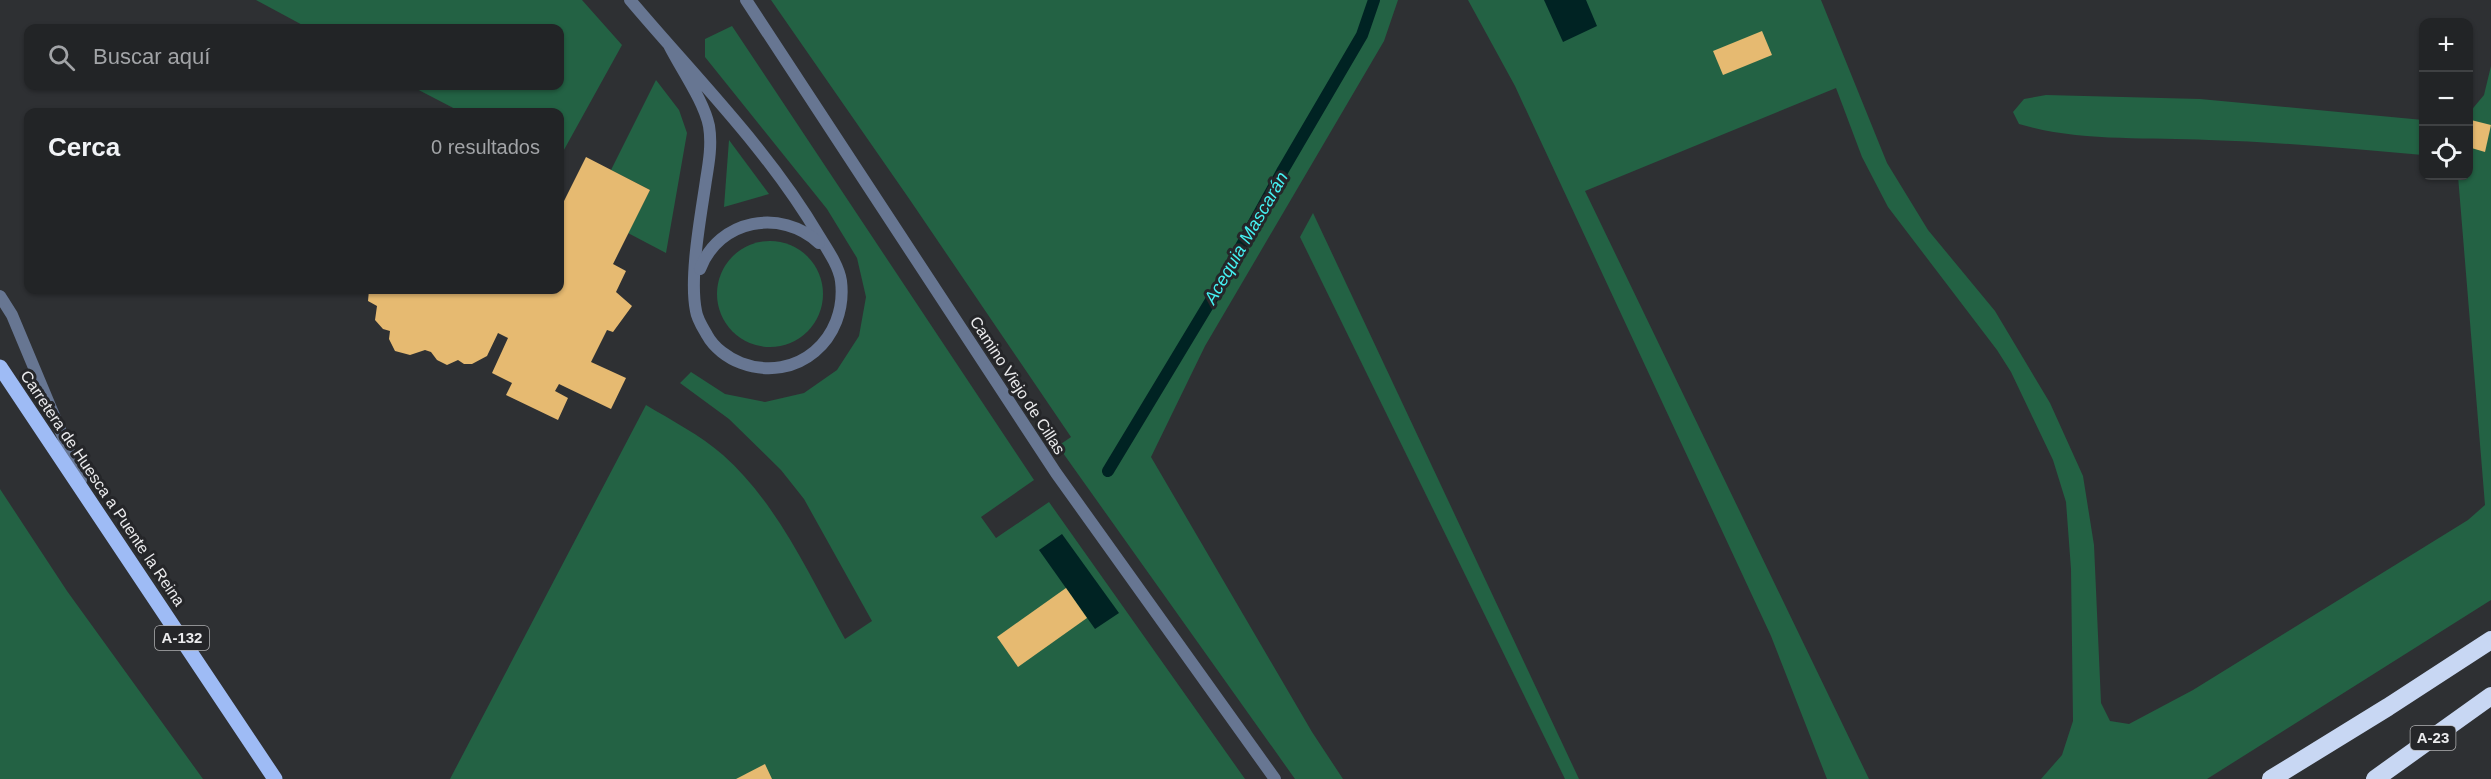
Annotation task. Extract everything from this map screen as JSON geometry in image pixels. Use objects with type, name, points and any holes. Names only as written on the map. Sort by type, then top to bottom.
[{"type":"highway","points":[[2271,779],[2491,640]]},
{"type":"highway","name":"A-23","points":[[2375,779],[2491,696]]},
{"type":"main road","name":"Carretera de Huesca a Puente la Reina","points":[[0,367],[275,779]]},
{"type":"street","points":[[630,0],[767,158],[796,197],[841,279],[841,308],[831,335],[811,356],[785,368],[756,369],[729,358],[708,338],[696,312],[695,283],[700,223],[711,148],[709,125],[701,104],[669,45]]},
{"type":"street","name":"Camino Viejo de Cillas","points":[[746,0],[1056,473],[1275,779]]},
{"type":"street","points":[[695,283],[705,256],[725,236],[751,224],[780,222],[807,233],[828,252]]},
{"type":"street","points":[[0,296],[12,315],[88,498]]},
{"type":"green space","points":[[256,0],[582,0],[622,45],[564,150],[564,108],[453,108],[419,90],[564,90],[564,24],[301,24]]},
{"type":"green space","points":[[771,0],[1398,0],[1384,41],[1205,346],[1151,457],[1312,732],[1343,779],[1295,779],[1058,446],[1071,437]]},
{"type":"green space","points":[[1468,0],[1821,0],[1887,163],[1928,230],[1995,311],[2050,403],[2083,476],[2094,545],[2101,703],[2110,721],[2129,724],[2193,690],[2468,520],[2485,505],[2458,180],[2473,180],[2473,108],[2484,95],[2491,66],[2491,600],[2207,779],[2041,779],[2062,755],[2073,721],[2071,569],[2066,502],[2053,460],[2011,372],[1997,350],[1888,207],[1862,157],[1836,88],[1585,191],[1869,779],[1827,779],[1771,636],[1515,86]]},
{"type":"green space","points":[[732,26],[1034,480],[981,517],[996,538],[1049,502],[1245,779],[450,779],[646,405],[705,441],[743,474],[791,541],[845,639],[872,621],[804,499],[781,470],[729,419],[680,383],[691,372],[725,394],[765,402],[804,393],[837,370],[859,336],[866,297],[857,258],[827,209],[705,57],[705,39]]},
{"type":"green space","points":[[656,80],[679,110],[687,133],[666,253],[628,233],[650,190],[611,170]]},
{"type":"green space","points":[[2046,95],[2200,99],[2419,120],[2419,155],[2263,142],[2113,138],[2065,134],[2019,124],[2013,112],[2024,99]]},
{"type":"green space","points":[[729,140],[769,194],[724,207]]},
{"type":"green space","points":[[1313,213],[1579,779],[1565,779],[1300,237]]},
{"type":"green space","points":[[770,241],[790,245],[808,256],[819,274],[823,294],[819,314],[808,332],[790,343],[770,347],[750,343],[732,332],[721,314],[717,294],[721,274],[732,256],[750,245]]},
{"type":"green space","points":[[0,489],[67,591],[203,779],[0,779]]},
{"type":"water","points":[[1544,0],[1586,0],[1597,26],[1563,42]]},
{"type":"water","points":[[1062,534],[1119,613],[1095,629],[1039,550]]},
{"type":"building","points":[[1762,31],[1772,55],[1723,75],[1713,51]]},
{"type":"building","points":[[2473,120],[2491,125],[2485,152],[2473,148]]},
{"type":"building","points":[[586,157],[650,190],[613,264],[626,271],[616,292],[632,306],[613,332],[607,330],[591,362],[626,378],[611,409],[559,384],[555,391],[568,398],[558,420],[506,395],[512,383],[492,373],[508,338],[498,333],[487,356],[472,364],[464,364],[458,360],[447,365],[425,350],[410,355],[395,351],[389,339],[390,331],[383,329],[375,320],[377,306],[368,301],[369,294],[564,294],[564,201]]},
{"type":"building","points":[[1066,588],[1087,618],[1018,667],[997,637]]},
{"type":"building","points":[[765,764],[772,779],[736,779]]},
{"type":"waterway","name":"Acequia Mascarán","points":[[1108,471],[1216,292],[1283,170],[1362,35],[1374,0]]}]
